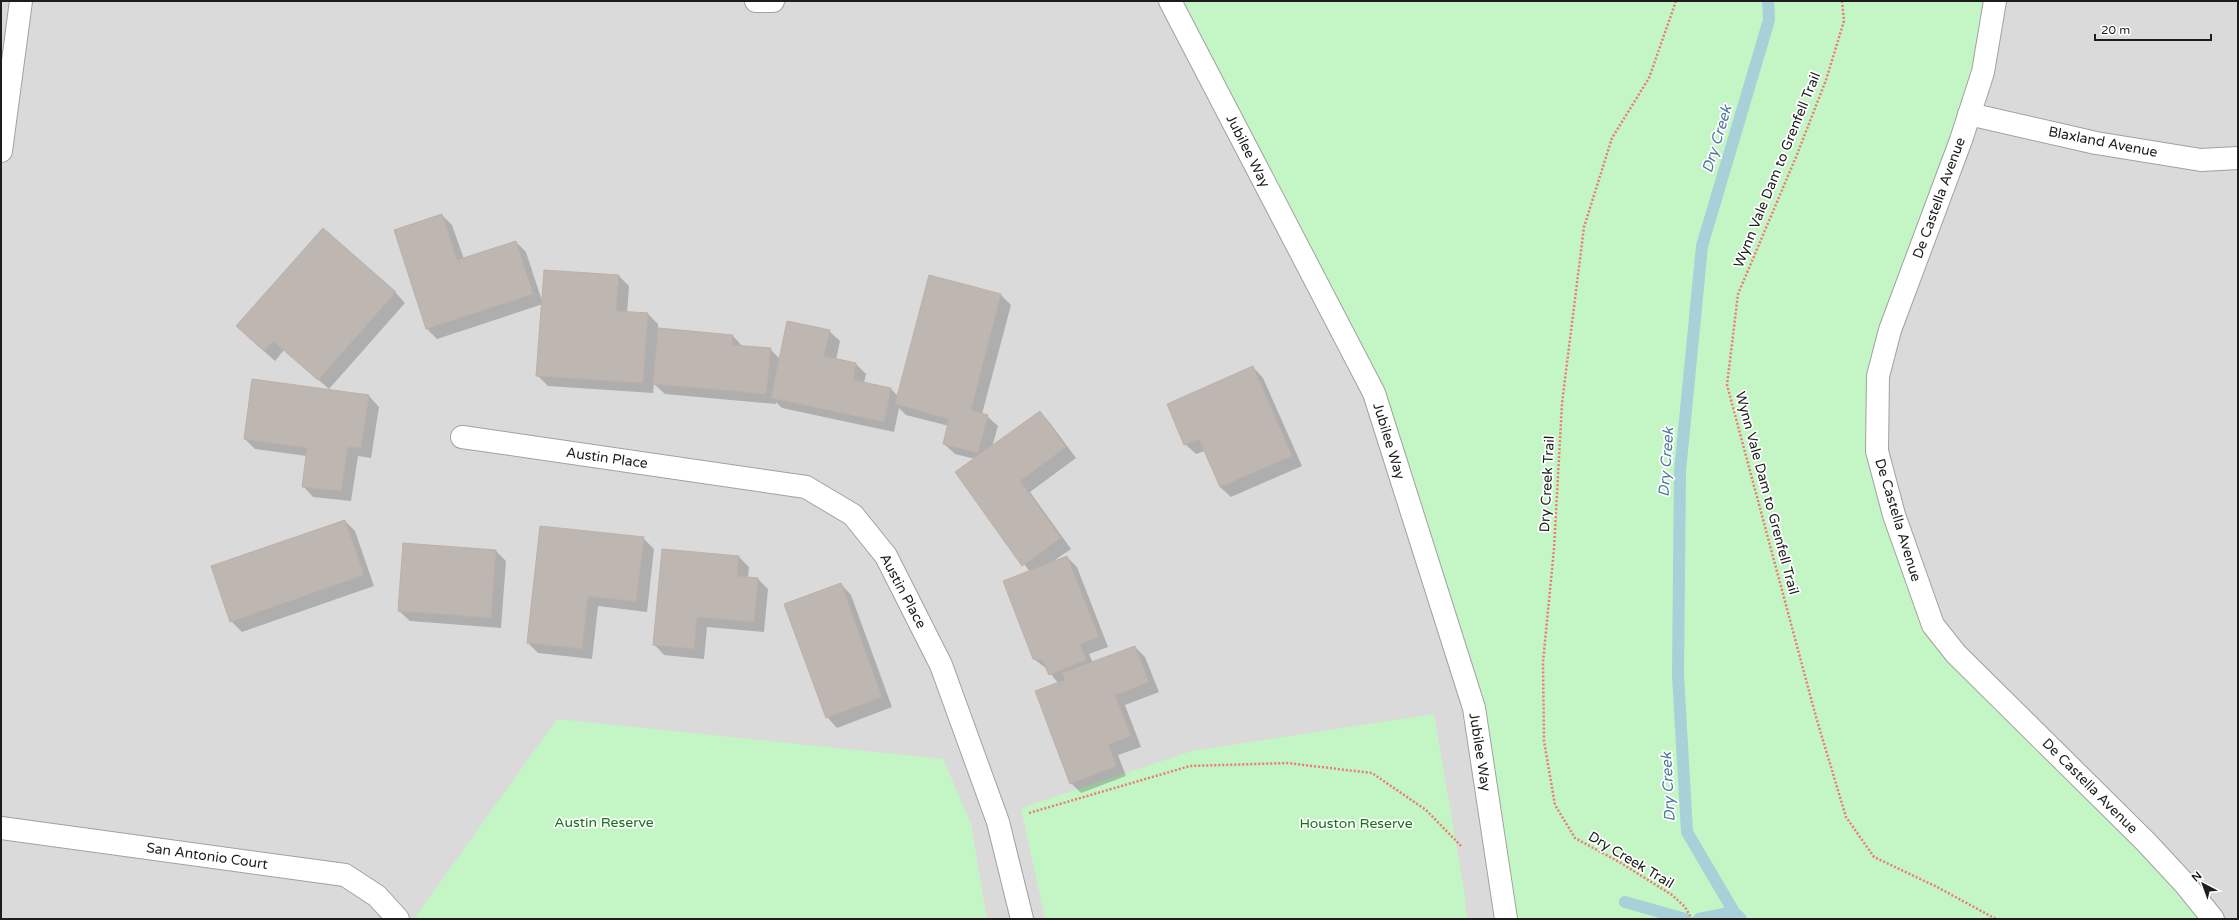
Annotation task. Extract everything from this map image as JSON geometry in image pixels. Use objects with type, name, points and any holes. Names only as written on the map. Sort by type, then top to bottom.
[{"type":"street","points":[[1,151],[21,1]]},
{"type":"street","points":[[756,1],[773,1]]},
{"type":"street","name":"Jubilee Way","points":[[1170,1],[1374,393],[1474,708],[1503,890],[1506,919]]},
{"type":"street","name":"De Castella Avenue","points":[[1995,1],[1983,72],[1890,330],[1878,376],[1877,451],[1894,515],[1933,625],[1956,654],[2146,842],[2185,884],[2213,919]]},
{"type":"street","name":"Blaxland Avenue","points":[[1969,114],[2096,143],[2201,160],[2238,158]]},
{"type":"street","name":"Austin Place","points":[[462,438],[806,487],[853,515],[886,556],[941,665],[998,822],[1022,919]]},
{"type":"street","name":"San Antonio Court","points":[[1,828],[345,875],[377,896],[398,919]]},
{"type":"path","name":"Dry Creek Trail","points":[[1676,1],[1649,78],[1612,138],[1584,227],[1562,403],[1554,548],[1543,678],[1544,741],[1555,805],[1575,838],[1627,867],[1672,895],[1685,907],[1692,919]]},
{"type":"path","name":"Wynn Vale Dam to Grenfell Trail","points":[[1842,1],[1844,21],[1826,80],[1796,158],[1738,294],[1727,385],[1816,718],[1846,817],[1874,857],[1937,887],[1996,919]]},
{"type":"path","points":[[998,822],[1190,766],[1287,763],[1372,773],[1426,810],[1465,850]]},
{"type":"shaded area","points":[[1,1],[2238,1],[2238,919],[1,919]]},
{"type":"green space","points":[[1169,1],[1986,1],[1983,72],[1878,376],[1894,515],[1933,625],[2204,919],[1503,919],[1474,708],[1374,393]]},
{"type":"green space","name":"Houston Reserve","points":[[1434,714],[1464,890],[1467,919],[1045,919],[1021,808],[1192,751]]},
{"type":"green space","name":"Austin Reserve","points":[[557,719],[943,759],[971,824],[987,919],[418,919],[416,916]]},
{"type":"building","points":[[442,214],[457,260],[516,241],[533,294],[426,329],[394,230]]},
{"type":"building","points":[[323,228],[396,292],[318,380],[273,341],[264,351],[236,326]]},
{"type":"building","points":[[544,270],[619,275],[616,311],[648,313],[643,383],[536,376]]},
{"type":"building","points":[[929,275],[1001,294],[971,410],[988,415],[978,453],[943,444],[949,419],[895,404]]},
{"type":"building","points":[[787,321],[830,330],[824,356],[856,363],[853,380],[891,388],[884,422],[771,398]]},
{"type":"building","points":[[658,328],[733,335],[732,345],[771,348],[766,394],[653,384]]},
{"type":"building","points":[[1253,366],[1292,456],[1220,487],[1199,439],[1184,445],[1167,404]]},
{"type":"building","points":[[252,379],[369,395],[361,448],[348,447],[341,491],[302,487],[307,448],[244,439]]},
{"type":"building","points":[[1040,411],[1066,447],[1020,481],[1061,538],[1022,566],[955,472]]},
{"type":"building","points":[[345,520],[364,575],[230,622],[211,566]]},
{"type":"building","points":[[540,526],[644,537],[636,602],[588,596],[582,649],[527,643]]},
{"type":"building","points":[[403,543],[496,550],[491,618],[398,611]]},
{"type":"building","points":[[662,549],[739,556],[737,576],[758,578],[754,622],[697,617],[694,649],[653,645]]},
{"type":"building","points":[[1067,556],[1099,637],[1080,644],[1086,660],[1049,675],[1042,660],[1033,659],[1003,581]]},
{"type":"building","points":[[841,583],[882,697],[826,718],[784,604]]},
{"type":"building","points":[[1135,646],[1149,682],[1115,695],[1131,736],[1108,745],[1117,766],[1070,784],[1035,691],[1065,680],[1062,673]]},
{"type":"waterway","name":"Dry Creek","points":[[1741,919],[1734,912],[1687,832],[1678,675],[1680,471],[1702,246],[1769,20],[1768,1]]},
{"type":"waterway","points":[[1625,902],[1685,919]]},
{"type":"waterway","points":[[1699,919],[1734,912]]}]
